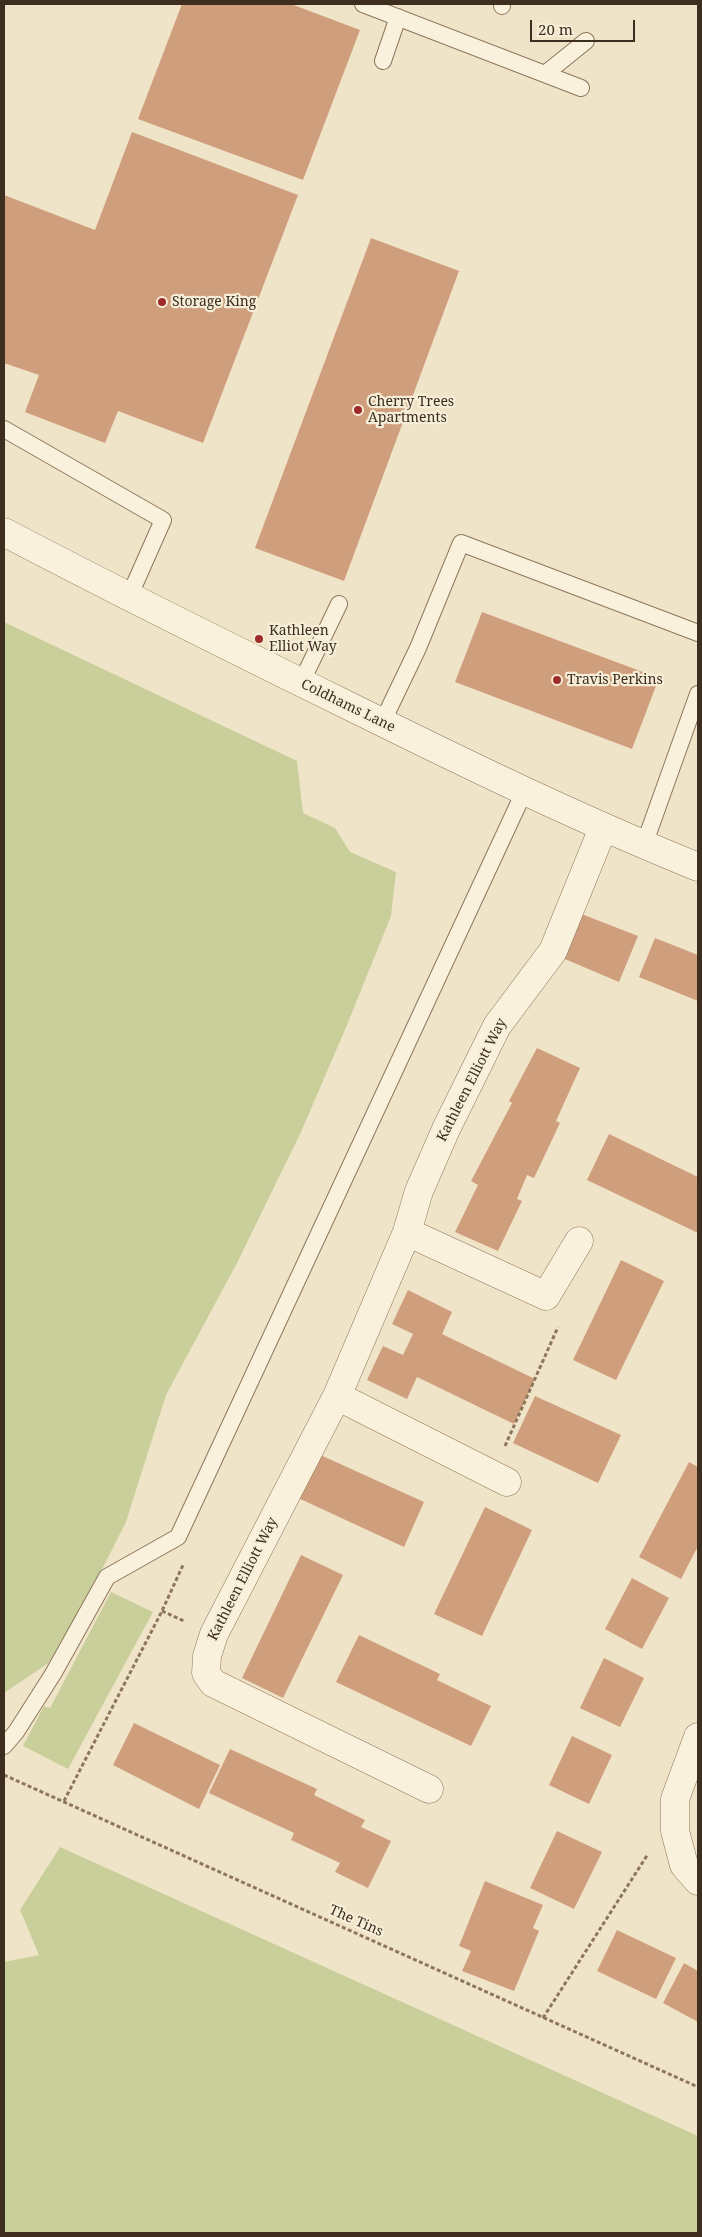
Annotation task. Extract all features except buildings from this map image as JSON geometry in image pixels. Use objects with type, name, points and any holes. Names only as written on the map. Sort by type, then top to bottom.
[{"type":"street","name":"Coldhams Lane","points":[[4,532],[129,597],[524,792],[603,828],[698,867]]},
{"type":"street","name":"Kathleen Elliott Way","points":[[429,1789],[213,1683],[206,1674],[207,1656],[214,1634],[337,1396],[407,1232],[419,1191],[447,1127],[497,1026],[553,951],[603,828]]},
{"type":"street","points":[[407,1232],[546,1296],[579,1241]]},
{"type":"street","points":[[337,1396],[500,1478]]},
{"type":"street","points":[[698,1737],[674,1800],[675,1831],[684,1865],[698,1881]]},
{"type":"lane","points":[[364,4],[581,88]]},
{"type":"lane","points":[[383,61],[398,17]]},
{"type":"lane","points":[[546,74],[586,40]]},
{"type":"lane","points":[[4,429],[163,520],[129,597]]},
{"type":"lane","points":[[382,723],[418,648],[460,543],[698,633]]},
{"type":"lane","points":[[301,683],[339,604]]},
{"type":"lane","points":[[644,845],[698,694]]},
{"type":"lane","points":[[4,1746],[16,1732],[53,1674],[107,1577],[178,1537],[524,792]]},
{"type":"path","points":[[500,1478],[558,1327],[546,1296]]},
{"type":"path","name":"The Tins","points":[[4,1775],[698,2087]]},
{"type":"path","points":[[543,2018],[653,1847]]},
{"type":"green space","points":[[4,622],[297,761],[303,813],[335,828],[350,852],[396,872],[391,916],[347,1025],[301,1132],[237,1263],[166,1395],[126,1522],[62,1648],[47,1664],[4,1693]]},
{"type":"green space","points":[[111,1592],[153,1612],[68,1769],[23,1746],[44,1706],[50,1708]]},
{"type":"green space","points":[[60,1847],[698,2136],[698,2233],[4,2233],[4,1962],[39,1955],[20,1910]]},
{"type":"place","name":"Storage King","points":[[162,302]]},
{"type":"place","name":"Cherry Trees Apartments","points":[[358,410]]},
{"type":"place","name":"Kathleen Elliot Way","points":[[259,639]]},
{"type":"place","name":"Travis Perkins","points":[[557,680]]}]
